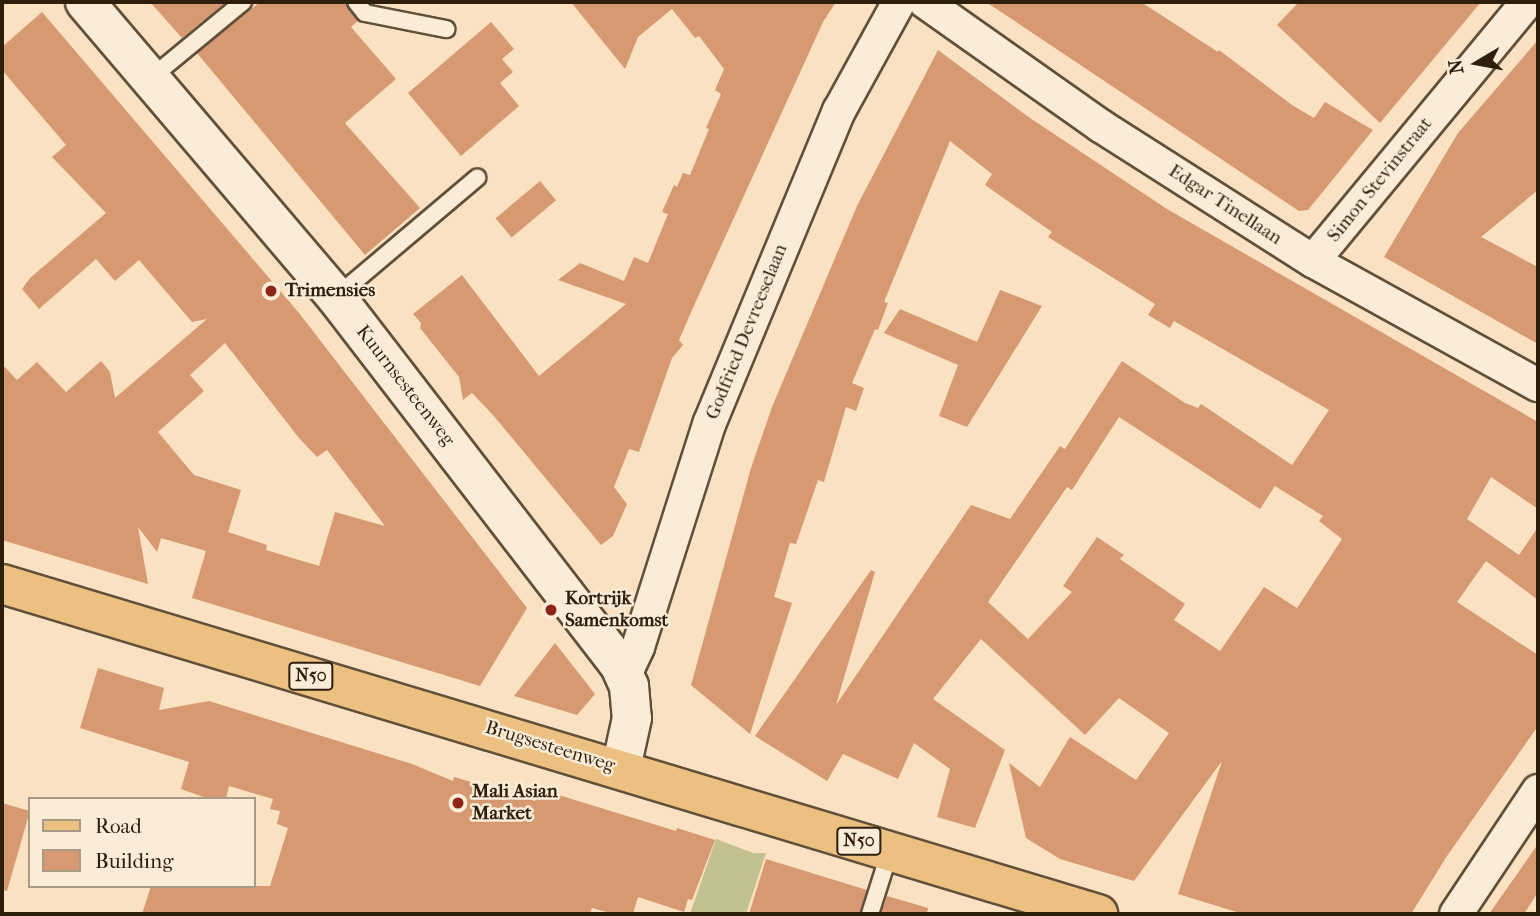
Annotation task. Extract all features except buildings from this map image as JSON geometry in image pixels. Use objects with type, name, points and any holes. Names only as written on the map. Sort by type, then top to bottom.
[{"type":"main road","name":"Brugsesteenweg","points":[[2,584],[621,768],[1098,914]]},
{"type":"street","name":"Kuurnsesteenweg","points":[[85,2],[152,77],[336,297],[625,675],[632,718],[621,768]]},
{"type":"street","name":"Godfried Devreeselaan","points":[[625,675],[638,647],[710,422],[839,111],[899,2]]},
{"type":"street","name":"Edgar Tinellaan","points":[[925,2],[1101,126],[1313,261],[1538,385]]},
{"type":"street","name":"Simon Stevinstraat","points":[[1313,261],[1527,2]]},
{"type":"street","points":[[1456,914],[1538,791]]},
{"type":"lane","points":[[152,77],[243,2]]},
{"type":"lane","points":[[356,2],[365,13],[446,29]]},
{"type":"lane","points":[[336,297],[477,178]]},
{"type":"lane","points":[[870,914],[890,851]]},
{"type":"shaded area","points":[[716,839],[753,853],[766,853],[746,914],[690,914]]},
{"type":"place","name":"Trimensies","points":[[271,291]]},
{"type":"place","name":"Kortrijk Samenkomst","points":[[551,610]]},
{"type":"place","name":"Mali Asian Market","points":[[458,803]]}]
